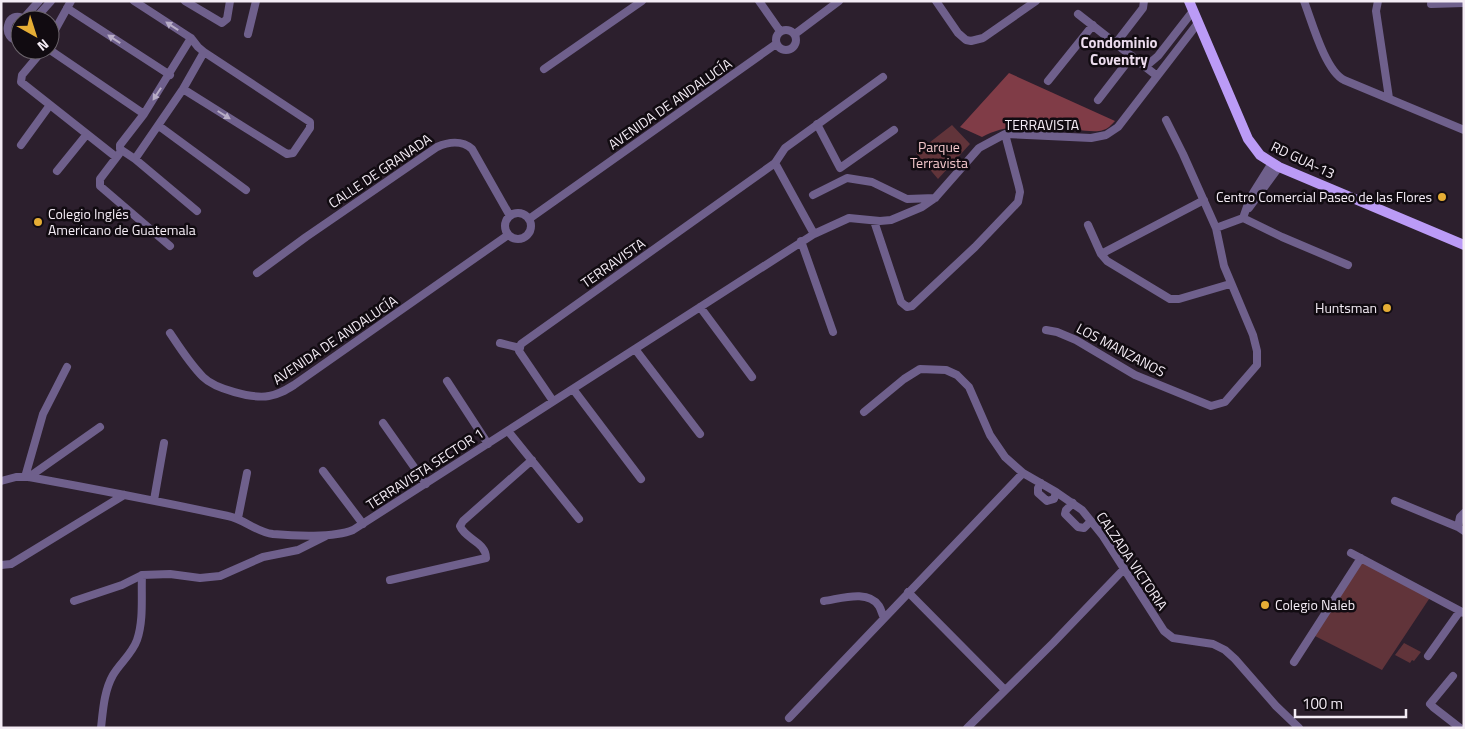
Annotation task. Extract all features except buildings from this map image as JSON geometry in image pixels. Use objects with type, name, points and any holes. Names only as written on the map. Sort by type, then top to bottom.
[{"type":"main road","name":"RD GUA-13","points":[[1189,1],[1248,139],[1260,155],[1275,165],[1464,245]]},
{"type":"street","points":[[134,1],[191,38],[204,52],[310,122],[310,128],[293,153],[287,154],[183,89]]},
{"type":"street","points":[[186,1],[222,23],[227,19],[230,1]]},
{"type":"street","points":[[248,34],[256,1]]},
{"type":"street","points":[[544,69],[642,1]]},
{"type":"street","points":[[759,1],[780,31]]},
{"type":"street","points":[[794,34],[839,1]]},
{"type":"street","points":[[936,1],[958,32],[966,40],[971,41],[983,38],[1036,1]]},
{"type":"street","points":[[1304,1],[1334,72],[1344,80],[1464,130]]},
{"type":"street","points":[[1378,1],[1376,11],[1389,98]]},
{"type":"street","points":[[1116,43],[1143,8],[1142,2]]},
{"type":"street","points":[[1430,4],[1464,3]]},
{"type":"street","points":[[60,21],[69,5],[170,74]]},
{"type":"street","points":[[1146,67],[1158,56],[1194,12]]},
{"type":"street","points":[[1078,14],[1157,76]]},
{"type":"street","points":[[10,21],[6,25],[10,37]]},
{"type":"street","name":"TERRAVISTA","points":[[814,234],[849,218],[874,221],[896,218],[922,207],[935,198],[979,148],[1005,134],[1091,138],[1106,135],[1118,127],[1198,23]]},
{"type":"street","points":[[1048,81],[1092,25]]},
{"type":"street","points":[[786,29],[794,34],[795,44],[790,49],[783,50],[776,44],[776,36],[780,31],[786,29]]},
{"type":"street","points":[[191,38],[144,114],[120,145],[120,149],[197,211]]},
{"type":"street","points":[[1170,42],[1178,48]]},
{"type":"street","name":"AVENIDA DE ANDALUCÍA","points":[[529,219],[776,44]]},
{"type":"street","points":[[135,160],[183,89],[204,52]]},
{"type":"street","points":[[1098,100],[1132,56]]},
{"type":"street","points":[[1157,76],[1158,56]]},
{"type":"street","points":[[60,57],[144,114]]},
{"type":"street","points":[[35,60],[22,75],[21,79],[24,85],[116,157]]},
{"type":"street","name":"TERRAVISTA","points":[[520,348],[521,344],[775,163],[785,148],[883,77]]},
{"type":"street","points":[[21,144],[50,105]]},
{"type":"street","name":"LOS MANZANOS","points":[[1046,330],[1076,340],[1136,375],[1211,406],[1226,402],[1257,365],[1257,352],[1253,336],[1230,284],[1216,228],[1184,154],[1166,120]]},
{"type":"street","points":[[817,124],[840,168],[894,130]]},
{"type":"street","points":[[159,126],[246,190]]},
{"type":"street","points":[[57,171],[86,134]]},
{"type":"street","points":[[874,221],[900,302],[907,306],[912,306],[975,247],[1018,202],[1019,187],[1005,134]]},
{"type":"street","name":"CALLE DE GRANADA","points":[[257,273],[306,237],[437,147],[446,143],[462,143],[472,149],[510,216]]},
{"type":"street","points":[[122,150],[100,179],[100,186],[170,246]]},
{"type":"street","points":[[775,163],[814,234]]},
{"type":"street","points":[[1216,228],[1244,215],[1250,198],[1275,165]]},
{"type":"street","points":[[813,195],[848,178],[872,182],[907,199],[935,198]]},
{"type":"street","points":[[1101,254],[1204,200]]},
{"type":"street","points":[[518,213],[529,219],[531,227],[524,238],[516,239],[508,234],[505,224],[510,216],[518,213]]},
{"type":"street","points":[[1244,215],[1282,237],[1348,265]]},
{"type":"street","points":[[1088,225],[1101,254],[1107,261],[1170,298],[1179,299],[1230,284]]},
{"type":"street","name":"AVENIDA DE ANDALUCÍA","points":[[170,333],[196,369],[208,381],[248,395],[266,397],[274,395],[302,380],[508,234]]},
{"type":"street","name":"TERRAVISTA SECTOR 1","points":[[1,481],[27,477],[154,500],[238,518],[272,534],[328,535],[347,533],[814,234]]},
{"type":"street","points":[[801,241],[833,332]]},
{"type":"street","points":[[700,307],[752,377]]},
{"type":"street","points":[[500,343],[520,348],[521,355],[553,402]]},
{"type":"street","points":[[635,349],[700,434]]},
{"type":"street","points":[[27,477],[43,414],[67,367]]},
{"type":"street","name":"CALZADA VICTORIA","points":[[864,412],[904,378],[920,370],[946,370],[957,375],[969,387],[990,435],[1005,457],[1023,473],[1082,510],[1103,536],[1164,631],[1173,638],[1213,644],[1224,650],[1235,659],[1276,706],[1299,728]]},
{"type":"street","points":[[447,381],[488,444]]},
{"type":"street","points":[[573,389],[641,479]]},
{"type":"street","points":[[383,423],[426,484]]},
{"type":"street","points":[[27,477],[100,427]]},
{"type":"street","points":[[508,431],[579,519]]},
{"type":"street","points":[[154,500],[164,443]]},
{"type":"street","points":[[390,580],[486,558],[483,548],[462,532],[460,526],[463,520],[532,460]]},
{"type":"street","points":[[323,471],[363,524]]},
{"type":"street","points":[[238,518],[247,473]]},
{"type":"street","points":[[789,718],[1023,473]]},
{"type":"street","points":[[1041,483],[1038,493],[1047,501],[1054,499],[1056,492]]},
{"type":"street","points":[[1,565],[10,564],[124,495]]},
{"type":"street","points":[[1395,501],[1461,529],[1460,517],[1464,513]]},
{"type":"street","points":[[1073,503],[1066,510],[1065,514],[1078,527],[1084,528],[1091,520]]},
{"type":"street","points":[[74,601],[122,584],[142,574],[170,574],[200,578],[220,576],[263,557],[298,550],[328,535]]},
{"type":"street","points":[[1351,553],[1462,612],[1428,656]]},
{"type":"street","points":[[1294,662],[1361,558]]},
{"type":"street","points":[[967,728],[1124,569]]},
{"type":"street","points":[[101,728],[107,688],[114,674],[133,650],[138,638],[142,574]]},
{"type":"street","points":[[908,592],[1004,689]]},
{"type":"street","points":[[824,601],[857,596],[869,598],[879,605],[884,618]]},
{"type":"street","points":[[1453,676],[1430,704],[1460,728]]},
{"type":"green space","name":"Parque Terravista","points":[[952,125],[970,144],[938,179],[916,153]]},
{"type":"green space","points":[[1361,558],[1431,596],[1382,670],[1313,635]]},
{"type":"green space","points":[[1404,643],[1421,652],[1410,663],[1395,655]]},
{"type":"shaded area","points":[[1009,73],[1115,121],[1106,129],[1100,131],[1028,126],[1005,129],[982,137],[960,127]]},
{"type":"place","name":"Centro Comercial Paseo de las Flores","points":[[1442,197]]},
{"type":"place","name":"Colegio Inglés Americano de Guatemala","points":[[38,222]]},
{"type":"place","name":"Huntsman","points":[[1387,308]]},
{"type":"place","name":"Colegio Naleb","points":[[1265,605]]},
{"type":"district","name":"Condominio Coventry","points":[[1119,52]]}]
